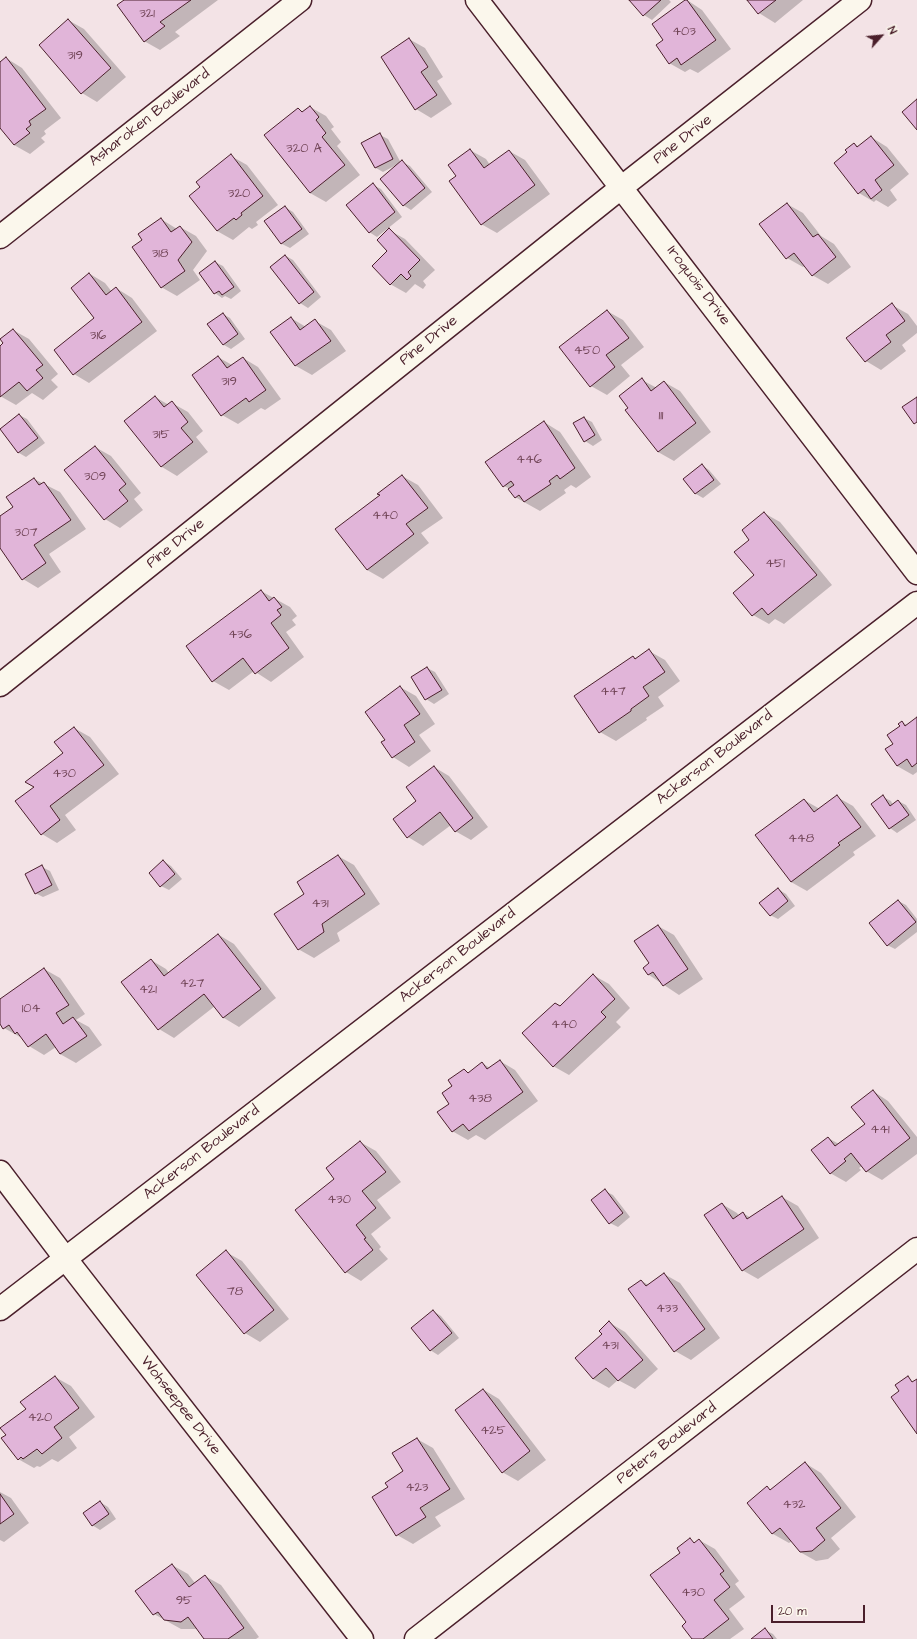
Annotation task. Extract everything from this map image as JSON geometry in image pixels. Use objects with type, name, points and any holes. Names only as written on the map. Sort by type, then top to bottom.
[{"type":"street","name":"Asharoken Boulevard","points":[[0,237],[300,0]]},
{"type":"street","name":"Iroquois Drive","points":[[477,0],[917,573]]},
{"type":"street","name":"Pine Drive","points":[[0,685],[622,187],[860,0]]},
{"type":"street","name":"Ackerson Boulevard","points":[[0,1309],[917,603]]},
{"type":"street","name":"Wohseepee Drive","points":[[0,1172],[65,1258],[362,1639]]},
{"type":"street","name":"Peters Boulevard","points":[[416,1639],[917,1249]]},
{"type":"building","points":[[124,0],[191,0],[160,22],[165,26],[144,42],[117,5]]},
{"type":"building","points":[[629,0],[661,0],[643,16]]},
{"type":"building","points":[[687,0],[716,40],[681,65],[677,58],[669,64],[656,45],[663,40],[652,24]]},
{"type":"building","points":[[747,0],[776,0],[758,14]]},
{"type":"building","points":[[68,19],[111,68],[81,94],[39,45]]},
{"type":"building","points":[[409,38],[428,67],[421,72],[437,95],[415,110],[381,57]]},
{"type":"building","points":[[6,57],[46,109],[29,121],[31,125],[26,129],[30,133],[14,145],[0,128],[0,62]]},
{"type":"building","points":[[917,99],[917,130],[902,112]]},
{"type":"building","points":[[310,106],[319,117],[316,120],[326,133],[322,137],[345,165],[310,193],[264,135],[298,108],[302,112]]},
{"type":"building","points":[[380,133],[393,159],[375,168],[361,143]]},
{"type":"building","points":[[871,136],[894,165],[875,180],[882,190],[871,199],[864,189],[858,194],[834,163],[847,152],[845,150],[854,143],[857,147]]},
{"type":"building","points":[[470,149],[484,168],[509,150],[535,185],[481,225],[449,181],[456,176],[448,165]]},
{"type":"building","points":[[231,154],[263,196],[241,213],[242,215],[236,220],[234,218],[217,231],[189,196],[200,187],[196,182]]},
{"type":"building","points":[[402,160],[425,188],[403,206],[380,179]]},
{"type":"building","points":[[373,183],[395,212],[369,233],[346,205]]},
{"type":"building","points":[[787,203],[813,237],[818,234],[836,257],[812,276],[794,253],[786,259],[759,224]]},
{"type":"building","points":[[285,206],[302,229],[281,244],[264,221]]},
{"type":"building","points":[[161,218],[171,232],[180,226],[192,242],[178,260],[185,271],[161,288],[132,247],[142,240],[138,234]]},
{"type":"building","points":[[389,228],[420,260],[408,272],[411,276],[407,280],[401,274],[390,285],[372,266],[387,251],[377,240]]},
{"type":"building","points":[[285,255],[314,292],[299,304],[270,267]]},
{"type":"building","points":[[215,261],[234,287],[222,295],[219,291],[214,294],[199,273]]},
{"type":"building","points":[[89,273],[106,295],[116,287],[142,322],[73,375],[54,350],[94,318],[71,288]]},
{"type":"building","points":[[892,303],[905,321],[886,335],[891,342],[865,362],[846,338]]},
{"type":"building","points":[[607,310],[629,338],[606,355],[615,367],[590,387],[559,347]]},
{"type":"building","points":[[223,313],[238,334],[223,345],[207,324]]},
{"type":"building","points":[[291,317],[300,330],[315,319],[331,341],[295,366],[270,332]]},
{"type":"building","points":[[13,329],[43,365],[36,370],[43,378],[27,391],[19,382],[0,397],[0,346],[3,343],[0,339]]},
{"type":"building","points":[[218,356],[227,368],[243,357],[266,390],[249,402],[246,398],[221,416],[192,375]]},
{"type":"building","points":[[642,378],[651,391],[664,381],[696,423],[658,452],[625,410],[628,408],[619,396]]},
{"type":"building","points":[[155,396],[164,407],[172,401],[188,422],[181,428],[193,442],[161,467],[124,421]]},
{"type":"building","points":[[917,397],[917,422],[914,424],[902,407]]},
{"type":"building","points":[[19,414],[38,438],[18,453],[0,429]]},
{"type":"building","points":[[584,417],[595,435],[584,442],[573,423]]},
{"type":"building","points":[[544,421],[575,468],[560,479],[557,475],[549,481],[551,484],[524,502],[519,495],[515,498],[508,489],[514,485],[511,481],[503,487],[485,462]]},
{"type":"building","points":[[95,446],[126,484],[119,490],[128,501],[104,520],[64,470]]},
{"type":"building","points":[[702,464],[714,480],[695,494],[683,479]]},
{"type":"building","points":[[402,475],[428,508],[406,524],[414,534],[367,570],[335,529],[380,495],[377,494]]},
{"type":"building","points":[[34,478],[39,485],[44,482],[71,520],[34,545],[46,563],[22,580],[0,548],[0,516],[13,507],[6,497]]},
{"type":"building","points":[[764,512],[817,575],[768,615],[762,608],[752,616],[733,593],[754,575],[734,552],[749,540],[742,530]]},
{"type":"building","points":[[261,590],[269,601],[274,597],[282,607],[277,610],[281,615],[271,623],[289,648],[255,674],[243,658],[212,682],[186,646]]},
{"type":"building","points":[[649,649],[665,672],[643,687],[649,696],[631,709],[631,711],[599,733],[574,696],[633,656],[635,659]]},
{"type":"building","points":[[427,667],[442,690],[425,700],[411,677]]},
{"type":"building","points":[[400,686],[420,714],[404,725],[415,742],[392,758],[381,742],[385,740],[365,712]]},
{"type":"building","points":[[917,717],[917,763],[912,767],[907,759],[897,766],[885,749],[893,744],[887,735],[900,726],[898,724],[902,721],[905,726]]},
{"type":"building","points":[[74,727],[104,765],[50,806],[60,820],[41,835],[15,801],[34,787],[25,782],[63,753],[54,742]]},
{"type":"building","points":[[434,766],[473,818],[455,832],[440,812],[407,838],[393,819],[416,801],[406,787]]},
{"type":"building","points":[[837,795],[861,827],[838,843],[840,845],[791,882],[755,835],[804,799],[814,812]]},
{"type":"building","points":[[883,795],[890,806],[898,800],[909,815],[889,829],[871,804]]},
{"type":"building","points":[[338,855],[365,894],[322,924],[324,932],[298,950],[274,914],[304,894],[297,882]]},
{"type":"building","points":[[163,860],[175,874],[160,887],[149,873]]},
{"type":"building","points":[[42,865],[52,885],[35,894],[25,874]]},
{"type":"building","points":[[778,888],[788,901],[770,916],[759,903]]},
{"type":"building","points":[[898,900],[916,922],[887,946],[869,923]]},
{"type":"building","points":[[658,925],[688,969],[663,986],[653,972],[648,975],[643,968],[649,963],[634,941]]},
{"type":"building","points":[[218,934],[261,989],[223,1018],[204,994],[158,1030],[121,982],[151,959],[164,976]]},
{"type":"building","points":[[44,968],[69,1005],[56,1013],[63,1024],[73,1017],[87,1036],[60,1054],[46,1034],[28,1047],[17,1032],[15,1034],[9,1025],[3,1029],[0,1024],[0,999]]},
{"type":"building","points":[[593,974],[615,999],[601,1012],[606,1017],[553,1067],[522,1033],[555,1003],[560,1006]]},
{"type":"building","points":[[500,1060],[523,1092],[469,1131],[463,1124],[452,1132],[437,1112],[449,1104],[442,1093],[452,1086],[448,1080],[464,1069],[468,1073],[482,1062],[487,1069]]},
{"type":"building","points":[[873,1090],[910,1138],[866,1172],[851,1153],[844,1159],[846,1161],[830,1174],[811,1150],[828,1137],[835,1146],[865,1124],[851,1107]]},
{"type":"building","points":[[360,1141],[386,1172],[362,1191],[376,1208],[356,1225],[366,1238],[364,1239],[373,1250],[345,1273],[295,1210],[334,1179],[326,1168]]},
{"type":"building","points":[[605,1189],[623,1213],[609,1224],[591,1200]]},
{"type":"building","points":[[782,1196],[804,1229],[742,1271],[704,1215],[722,1203],[733,1219],[743,1212],[747,1219]]},
{"type":"building","points":[[226,1250],[274,1310],[244,1334],[196,1275]]},
{"type":"building","points":[[664,1273],[705,1329],[674,1352],[628,1289],[641,1280],[646,1286]]},
{"type":"building","points":[[433,1310],[452,1333],[430,1351],[411,1328]]},
{"type":"building","points":[[609,1321],[643,1360],[618,1381],[606,1368],[593,1379],[575,1358],[602,1334],[599,1331]]},
{"type":"building","points":[[55,1376],[79,1408],[54,1427],[62,1438],[42,1454],[37,1449],[23,1459],[21,1457],[18,1460],[1,1438],[6,1435],[0,1428],[26,1409],[20,1402]]},
{"type":"building","points":[[908,1376],[912,1382],[917,1379],[917,1434],[891,1397],[899,1391],[895,1385]]},
{"type":"building","points":[[483,1389],[530,1451],[502,1473],[455,1410]]},
{"type":"building","points":[[417,1438],[450,1489],[420,1508],[426,1517],[396,1536],[372,1497],[388,1487],[385,1483],[403,1471],[392,1453]]},
{"type":"building","points":[[805,1462],[841,1508],[816,1528],[825,1540],[812,1551],[800,1552],[780,1528],[772,1534],[747,1503],[767,1486],[770,1490]]},
{"type":"building","points":[[0,1494],[14,1514],[0,1524]]},
{"type":"building","points":[[100,1501],[109,1514],[92,1526],[83,1513]]},
{"type":"building","points":[[690,1538],[694,1543],[699,1539],[724,1571],[720,1574],[730,1587],[714,1600],[729,1619],[703,1639],[692,1639],[682,1626],[686,1622],[650,1575],[680,1553],[677,1548]]},
{"type":"building","points":[[172,1564],[189,1587],[205,1575],[244,1628],[228,1639],[204,1639],[188,1617],[181,1622],[164,1620],[158,1612],[153,1615],[135,1591]]},
{"type":"building","points":[[765,1628],[773,1639],[751,1639]]}]
